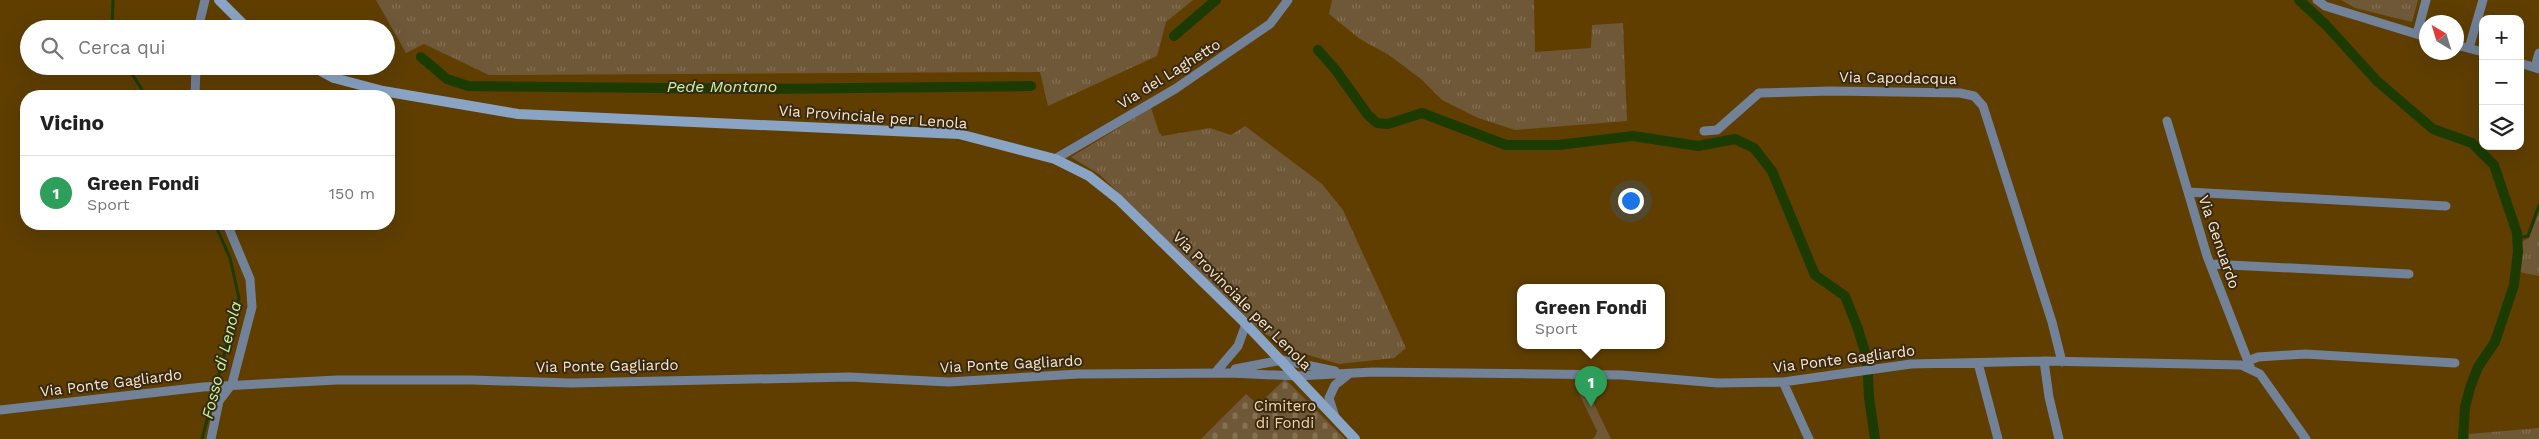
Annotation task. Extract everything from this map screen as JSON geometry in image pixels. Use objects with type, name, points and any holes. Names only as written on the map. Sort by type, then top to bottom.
[{"type":"main road","points":[[219,0],[239,20]]},
{"type":"main road","name":"Via Provinciale per Lenola","points":[[328,75],[379,90]]},
{"type":"main road","name":"Via Provinciale per Lenola","points":[[395,93],[518,114],[958,134],[1056,158],[1089,176],[1118,199],[1282,360],[1355,439]]},
{"type":"street","points":[[200,20],[205,0]]},
{"type":"street","name":"Via del Laghetto","points":[[1056,158],[1175,90],[1270,24],[1288,0]]},
{"type":"street","points":[[2317,0],[2325,6],[2417,34],[2426,0]]},
{"type":"street","points":[[2469,48],[2483,0]]},
{"type":"street","points":[[2464,47],[2479,51]]},
{"type":"street","points":[[2524,64],[2537,68],[2539,53]]},
{"type":"street","points":[[195,90],[196,75]]},
{"type":"street","name":"Via Capodacqua","points":[[1704,131],[1717,130],[1759,93],[1858,91],[1960,93],[1974,96],[1983,106],[2052,322],[2062,362]]},
{"type":"street","name":"Via Genuardo","points":[[2167,121],[2210,264],[2249,365]]},
{"type":"street","points":[[2188,192],[2446,206]]},
{"type":"street","points":[[211,439],[219,401],[232,384],[252,307],[250,279],[230,230]]},
{"type":"street","points":[[2210,264],[2409,274]]},
{"type":"street","points":[[1215,373],[1238,346],[1246,324]]},
{"type":"street","points":[[2306,439],[2260,374],[2249,365],[2258,357],[2305,354],[2455,363]]},
{"type":"street","name":"Via Ponte Gagliardo","points":[[1215,373],[1282,360],[1350,374]]},
{"type":"street","points":[[2044,361],[2049,397],[2059,439]]},
{"type":"street","name":"Via Ponte Gagliardo","points":[[0,410],[232,384],[363,380],[571,383],[849,377],[949,382],[1078,374],[1215,373],[1297,376],[1350,374],[1622,375],[1718,383],[1783,382],[1911,364],[2044,361],[2249,365]]},
{"type":"street","points":[[1978,362],[1998,439]]},
{"type":"street","points":[[1335,417],[1329,398],[1335,385],[1350,374]]},
{"type":"street","points":[[1783,382],[1809,439]]},
{"type":"green space","points":[[376,0],[1193,0],[1166,22],[1157,56],[1048,106],[1040,72],[489,75],[424,44],[406,53],[395,34],[395,20],[387,20]]},
{"type":"green space","points":[[1332,0],[1534,0],[1535,52],[1591,48],[1592,25],[1623,23],[1627,121],[1515,130],[1478,118],[1442,100],[1421,79],[1389,55],[1360,39],[1329,14]]},
{"type":"green space","points":[[2341,0],[2418,0],[2412,22],[2355,8]]},
{"type":"green space","points":[[1151,108],[1162,136],[1210,128],[1231,135],[1245,126],[1322,184],[1343,210],[1406,348],[1394,358],[1339,364],[1298,352],[1262,332],[1099,174],[1071,157]]},
{"type":"green space","points":[[2539,212],[2539,276],[2519,272],[2521,242],[2529,238]]},
{"type":"green space","name":"Cimitero di Fondi","points":[[1285,379],[1345,439],[1201,439],[1246,394],[1258,405]]},
{"type":"green space","points":[[1583,381],[1611,439],[1591,439],[1595,437],[1597,431],[1574,383]]},
{"type":"green space","points":[[2539,428],[2539,439],[2469,439],[2469,434]]},
{"type":"waterway","name":"Fosso di Lenola","points":[[112,20],[113,0]]},
{"type":"waterway","name":"Pede Montano","points":[[1174,36],[1216,0]]},
{"type":"waterway","points":[[2299,0],[2326,25],[2377,81],[2433,129],[2472,143],[2494,165],[2517,233],[2518,252],[2514,285],[2495,342],[2478,367],[2470,388],[2465,407],[2463,439]]},
{"type":"waterway","points":[[1318,50],[1335,69],[1368,115],[1377,123],[1388,124],[1422,113],[1506,145],[1558,145],[1633,136],[1698,146],[1735,139],[1754,148],[1772,171],[1815,275],[1845,296],[1867,358],[1869,397],[1875,439]]},
{"type":"waterway","name":"Pede Montano","points":[[421,57],[447,79],[468,86],[763,89],[1031,86]]},
{"type":"waterway","name":"Fosso di Lenola","points":[[133,75],[142,90]]},
{"type":"waterway","points":[[2517,238],[2528,236],[2539,205]]},
{"type":"waterway","name":"Fosso di Lenola","points":[[202,439],[239,298],[230,258],[218,230]]},
{"type":"place","name":"Green Fondi","points":[[1591,407]]}]
